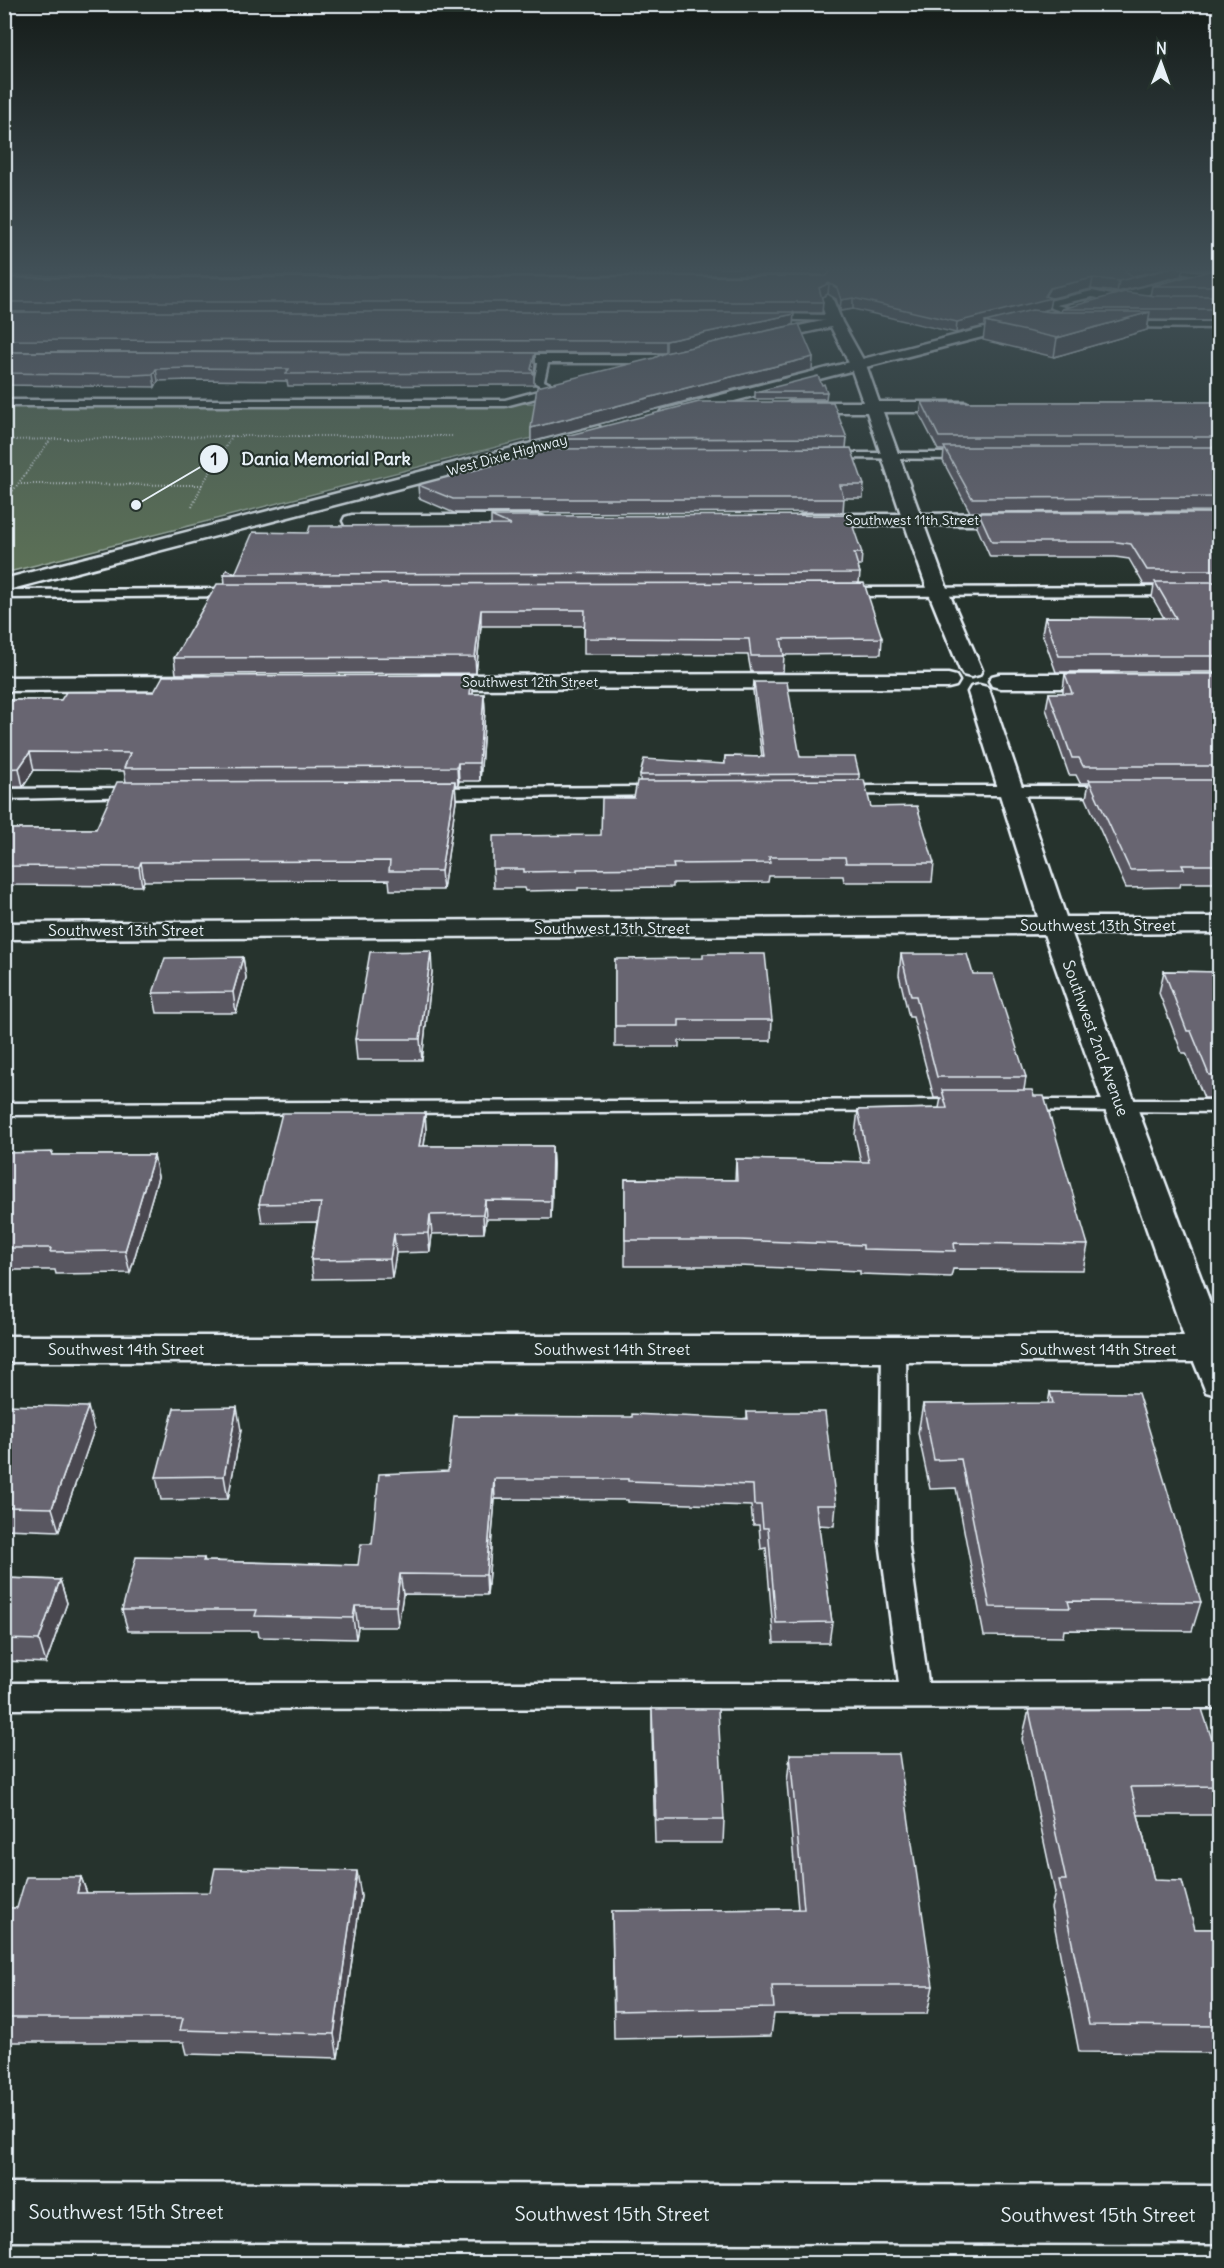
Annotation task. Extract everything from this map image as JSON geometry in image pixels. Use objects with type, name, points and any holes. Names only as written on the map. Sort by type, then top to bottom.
[{"type":"street","points":[[649,418],[823,374]]},
{"type":"street","name":"Southwest 2nd Avenue","points":[[861,374],[938,591],[984,681],[1008,791],[1120,1106],[1216,1360]]},
{"type":"street","points":[[694,406],[753,406]]},
{"type":"street","points":[[777,406],[980,407]]},
{"type":"street","name":"West Dixie Highway","points":[[4,585],[615,427]]},
{"type":"street","name":"Southwest 11th Street","points":[[794,520],[1043,519]]},
{"type":"street","points":[[352,521],[555,521]]},
{"type":"street","name":"Southwest 12th Street","points":[[410,682],[948,681],[950,675],[984,681]]},
{"type":"street","points":[[984,681],[1127,681]]},
{"type":"street","points":[[4,684],[219,683]]},
{"type":"street","name":"Southwest 13th Street","points":[[4,931],[1220,925]]},
{"type":"street","name":"Southwest 14th Street","points":[[4,1349],[894,1349],[1216,1360]]},
{"type":"street","name":"Southwest 15th Street","points":[[4,2212],[1220,2215]]},
{"type":"lane","points":[[540,374],[539,382],[555,390]]},
{"type":"lane","points":[[4,404],[505,403],[576,385]]},
{"type":"lane","points":[[502,456],[570,457]]},
{"type":"lane","points":[[819,456],[984,456]]},
{"type":"lane","points":[[831,592],[1220,591]]},
{"type":"lane","points":[[4,594],[256,593]]},
{"type":"lane","points":[[829,791],[1126,791]]},
{"type":"lane","points":[[411,793],[686,792]]},
{"type":"lane","points":[[4,794],[160,793]]},
{"type":"lane","points":[[4,1109],[1220,1106]]},
{"type":"lane","points":[[894,1349],[894,1541],[915,1695]]},
{"type":"lane","points":[[4,1696],[1220,1695]]},
{"type":"path","points":[[188,516],[202,485],[232,436]]},
{"type":"path","points":[[4,440],[232,436],[464,436]]},
{"type":"path","points":[[4,503],[21,484],[52,439]]},
{"type":"path","points":[[21,484],[202,485]]},
{"type":"green space","points":[[537,403],[532,438],[5,573],[5,405]]},
{"type":"building","points":[[59,374],[153,374],[134,375]]},
{"type":"building","points":[[590,374],[744,374],[531,428],[537,387]]},
{"type":"building","points":[[818,376],[827,392],[755,392]]},
{"type":"building","points":[[699,402],[833,402],[847,438],[554,439]]},
{"type":"building","points":[[922,402],[1220,402],[1220,437],[939,437]]},
{"type":"building","points":[[944,447],[1220,447],[1220,497],[972,498]]},
{"type":"building","points":[[851,448],[864,485],[840,485],[844,499],[453,499],[418,485],[517,459],[526,459],[528,449]]},
{"type":"building","points":[[979,513],[1220,513],[1220,570],[1147,570],[1131,544],[1117,542],[992,542]]},
{"type":"building","points":[[849,515],[862,553],[854,553],[860,573],[235,574],[253,532],[308,533],[310,526],[511,525],[491,516]]},
{"type":"building","points":[[227,569],[235,574],[224,574]]},
{"type":"building","points":[[1155,582],[1220,582],[1220,656],[1059,656],[1045,617],[1176,618]]},
{"type":"building","points":[[864,583],[882,638],[781,639],[784,656],[751,656],[749,639],[584,638],[585,610],[481,610],[475,657],[174,658],[217,584]]},
{"type":"building","points":[[1065,674],[1220,674],[1220,766],[1083,766],[1079,758],[1072,758],[1049,693],[1072,693]]},
{"type":"building","points":[[472,675],[470,694],[484,694],[479,763],[458,763],[457,767],[124,768],[130,753],[30,752],[19,768],[4,769],[4,700],[61,700],[66,692],[154,692],[163,676]]},
{"type":"building","points":[[754,682],[787,682],[800,757],[855,757],[859,774],[640,775],[644,759],[725,764],[725,756],[764,757]]},
{"type":"building","points":[[864,780],[871,807],[917,806],[934,863],[846,863],[845,857],[769,857],[770,863],[673,864],[674,868],[524,872],[524,869],[493,869],[493,836],[601,835],[602,798],[634,798],[637,781]]},
{"type":"building","points":[[1089,780],[1220,780],[1220,865],[1182,865],[1184,869],[1130,870]]},
{"type":"building","points":[[455,781],[441,871],[389,871],[390,861],[141,862],[139,867],[4,866],[4,829],[96,829],[117,782]]},
{"type":"building","points":[[4,783],[10,783],[4,791]]},
{"type":"building","points":[[431,951],[420,1039],[355,1039],[370,952]]},
{"type":"building","points":[[703,954],[765,954],[772,1020],[679,1020],[679,1026],[615,1026],[615,959],[703,958]]},
{"type":"building","points":[[901,954],[967,954],[973,974],[993,974],[1026,1077],[937,1077],[916,996],[911,996]]},
{"type":"building","points":[[243,957],[233,992],[153,993],[165,958]]},
{"type":"building","points":[[1164,971],[1220,972],[1220,1075],[1209,1075],[1191,1031],[1187,1031]]},
{"type":"building","points":[[942,1090],[1032,1090],[1034,1096],[1044,1096],[1088,1245],[954,1243],[955,1251],[863,1249],[863,1245],[739,1240],[625,1240],[625,1179],[737,1180],[736,1159],[869,1162],[858,1110],[947,1108]]},
{"type":"building","points":[[282,1113],[425,1113],[419,1146],[552,1146],[551,1201],[485,1200],[483,1214],[430,1215],[428,1233],[394,1234],[390,1259],[311,1260],[321,1203],[259,1204]]},
{"type":"building","points":[[53,1152],[52,1155],[154,1155],[125,1251],[50,1252],[51,1248],[4,1248],[4,1153]]},
{"type":"building","points":[[1050,1392],[1138,1393],[1201,1602],[1068,1601],[1070,1608],[990,1607],[961,1459],[934,1460],[923,1404],[1053,1403]]},
{"type":"building","points":[[4,1405],[88,1407],[52,1508],[4,1507]]},
{"type":"building","points":[[237,1407],[224,1476],[156,1477],[174,1408]]},
{"type":"building","points":[[747,1412],[825,1412],[836,1505],[816,1505],[832,1622],[776,1623],[768,1528],[763,1528],[761,1505],[754,1505],[753,1485],[628,1481],[628,1479],[494,1479],[486,1575],[400,1574],[396,1606],[355,1606],[353,1618],[255,1616],[257,1610],[122,1610],[136,1557],[358,1565],[361,1544],[372,1544],[379,1474],[448,1471],[454,1416],[632,1417],[632,1414],[748,1419]]},
{"type":"building","points":[[4,1578],[60,1580],[39,1640],[4,1639]]},
{"type":"building","points":[[652,1709],[718,1709],[724,1820],[656,1820]]},
{"type":"building","points":[[1202,1709],[1220,1764],[1220,1786],[1131,1787],[1154,1880],[1182,1881],[1195,1929],[1220,1929],[1220,2026],[1089,2025],[1059,1880],[1066,1880],[1029,1710]]},
{"type":"building","points":[[790,1754],[899,1754],[933,1986],[772,1986],[774,2008],[614,2011],[612,1911],[804,1909]]},
{"type":"building","points":[[215,1868],[357,1871],[334,2034],[180,2030],[183,2018],[4,2018],[4,1908],[17,1908],[26,1877],[81,1877],[77,1893],[210,1892]]},
{"type":"place","name":"Dania Memorial Park","points":[[136,505]]}]
